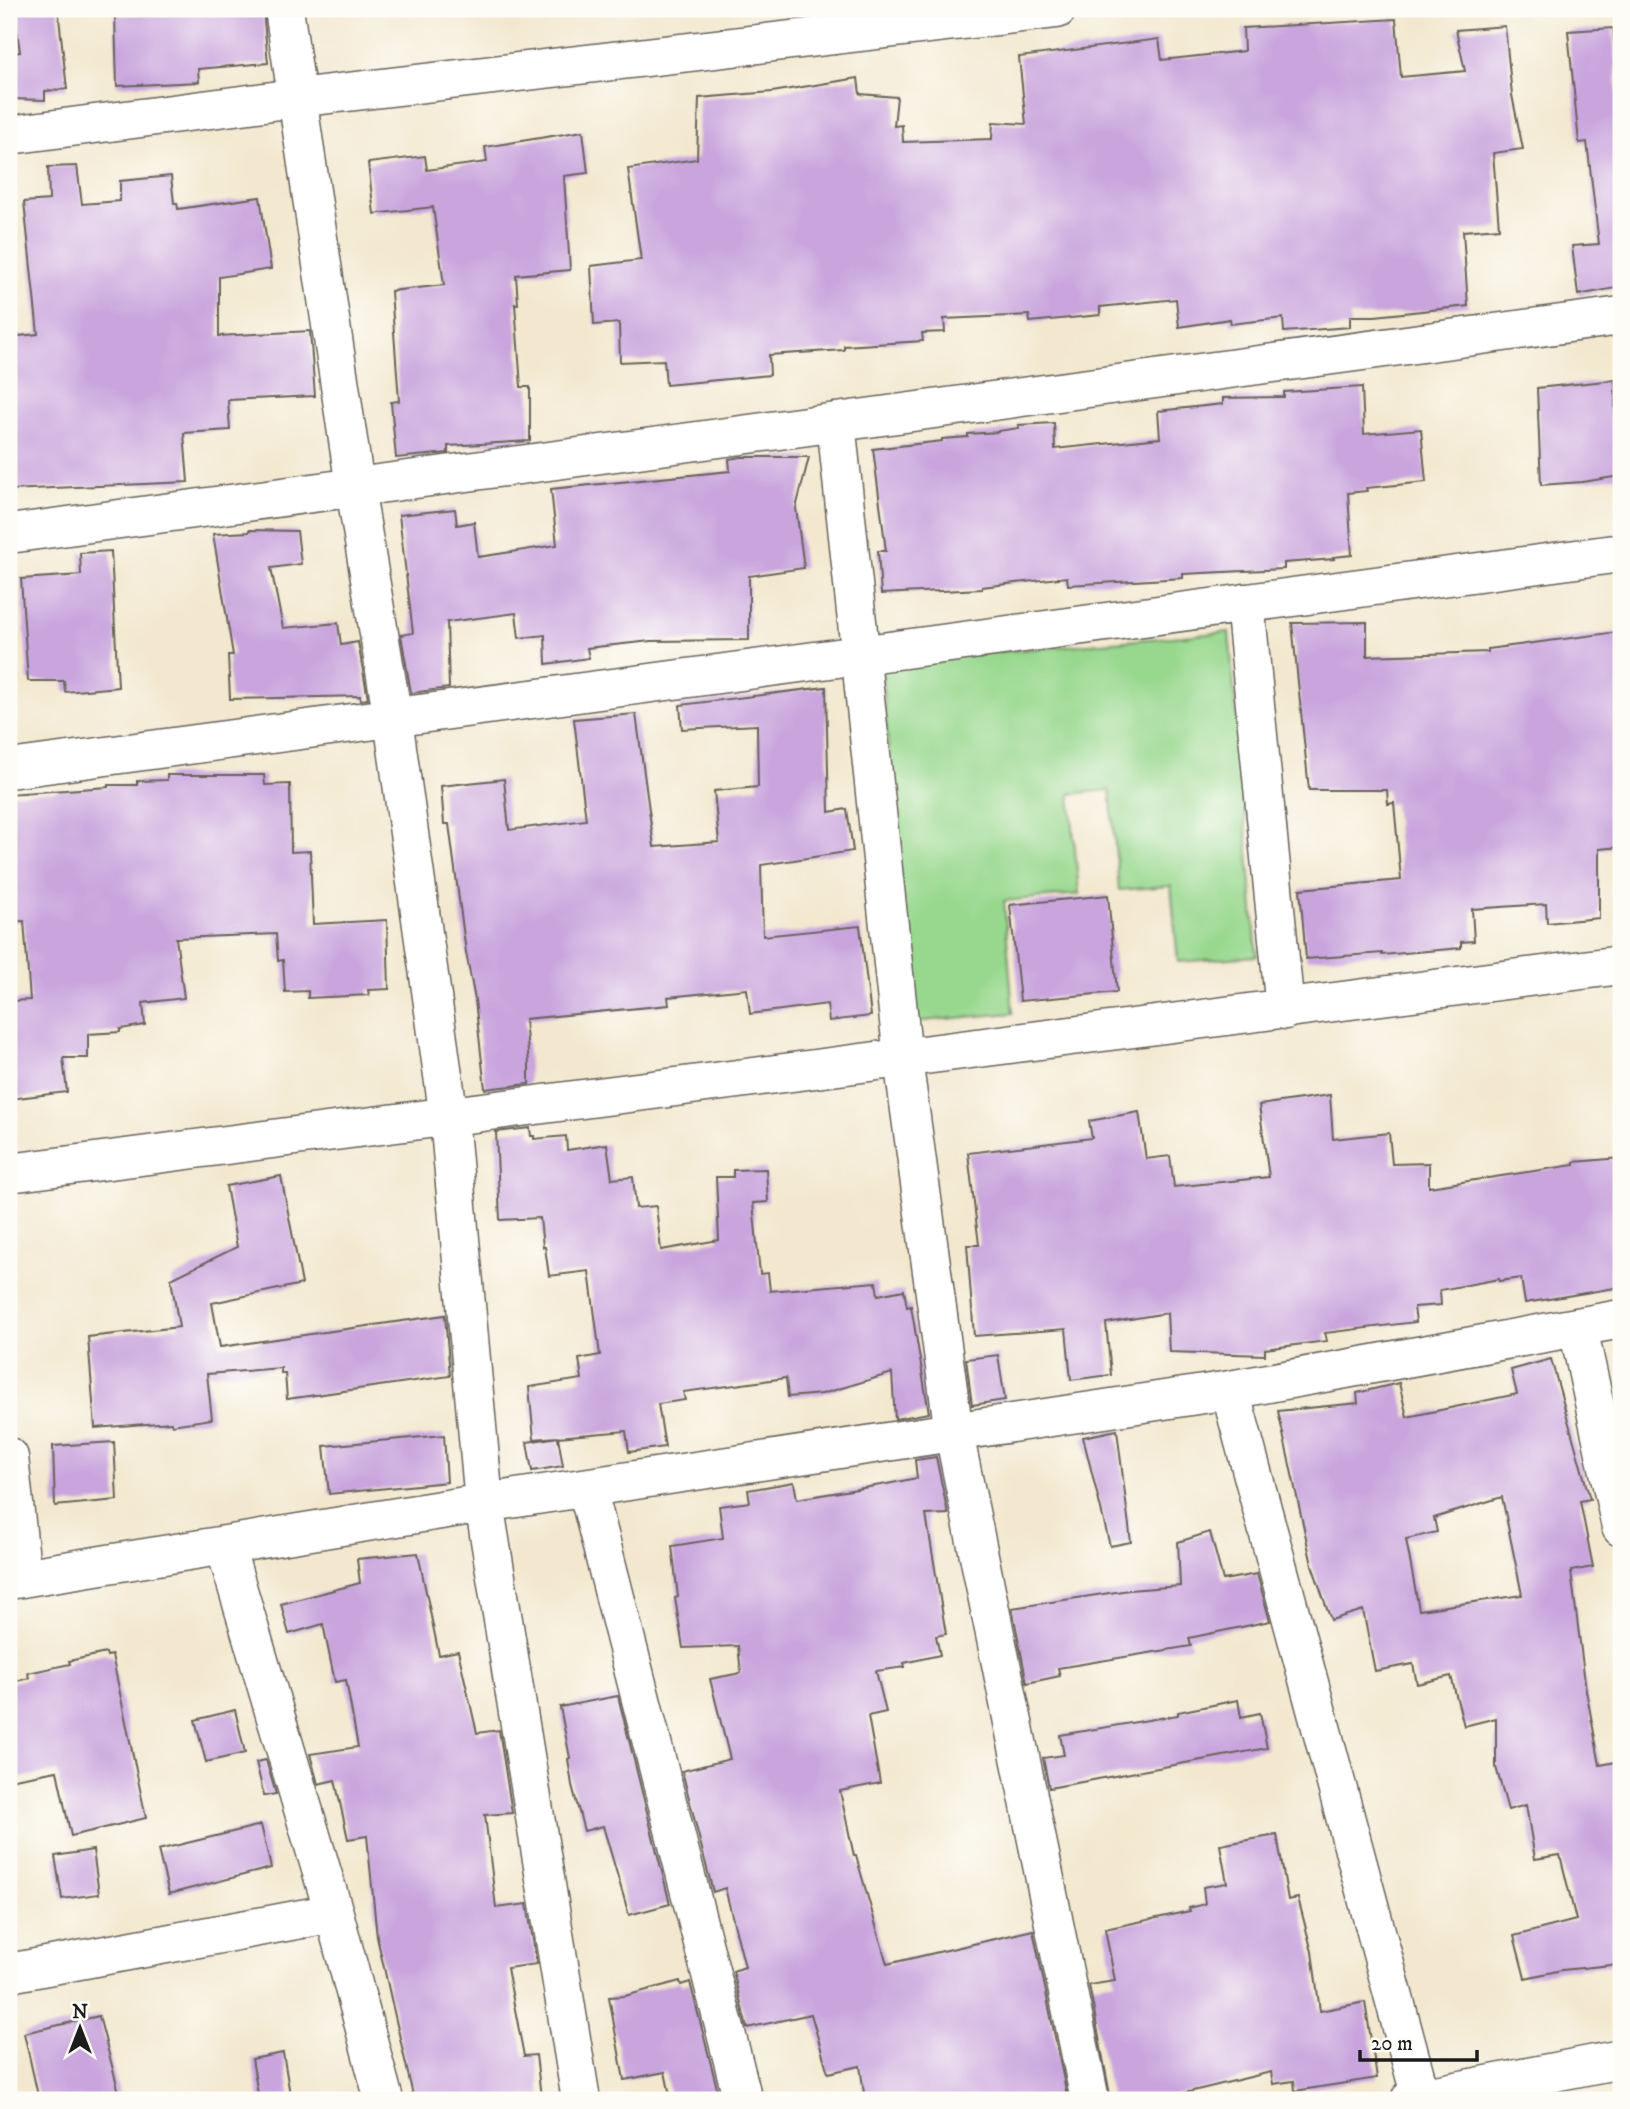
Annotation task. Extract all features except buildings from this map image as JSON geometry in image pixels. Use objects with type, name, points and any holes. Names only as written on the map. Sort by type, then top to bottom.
[{"type":"street","points":[[284,9],[355,488],[393,719],[449,1118],[484,1503],[581,2100]]},
{"type":"street","points":[[9,135],[1037,10]]},
{"type":"street","points":[[9,534],[1621,316]]},
{"type":"street","points":[[836,422],[903,1059],[954,1433],[1090,2100]]},
{"type":"street","points":[[9,769],[1621,553]]},
{"type":"street","points":[[1245,603],[1285,1010]]},
{"type":"street","points":[[9,1173],[1621,965]]},
{"type":"street","points":[[9,1458],[15,1579],[484,1503],[1230,1390],[1621,1320]]},
{"type":"street","points":[[1578,1328],[1621,1527]]},
{"type":"street","points":[[1230,1390],[1416,2099],[1621,2059]]},
{"type":"street","points":[[584,1488],[592,1507],[743,2100]]},
{"type":"street","points":[[225,1546],[334,1913],[384,2100]]},
{"type":"street","points":[[9,1973],[334,1913]]},
{"type":"green space","points":[[1229,632],[1257,956],[1178,962],[1171,886],[1119,890],[1110,790],[1070,794],[1079,894],[1004,901],[1013,1013],[912,1022],[881,662]]}]
